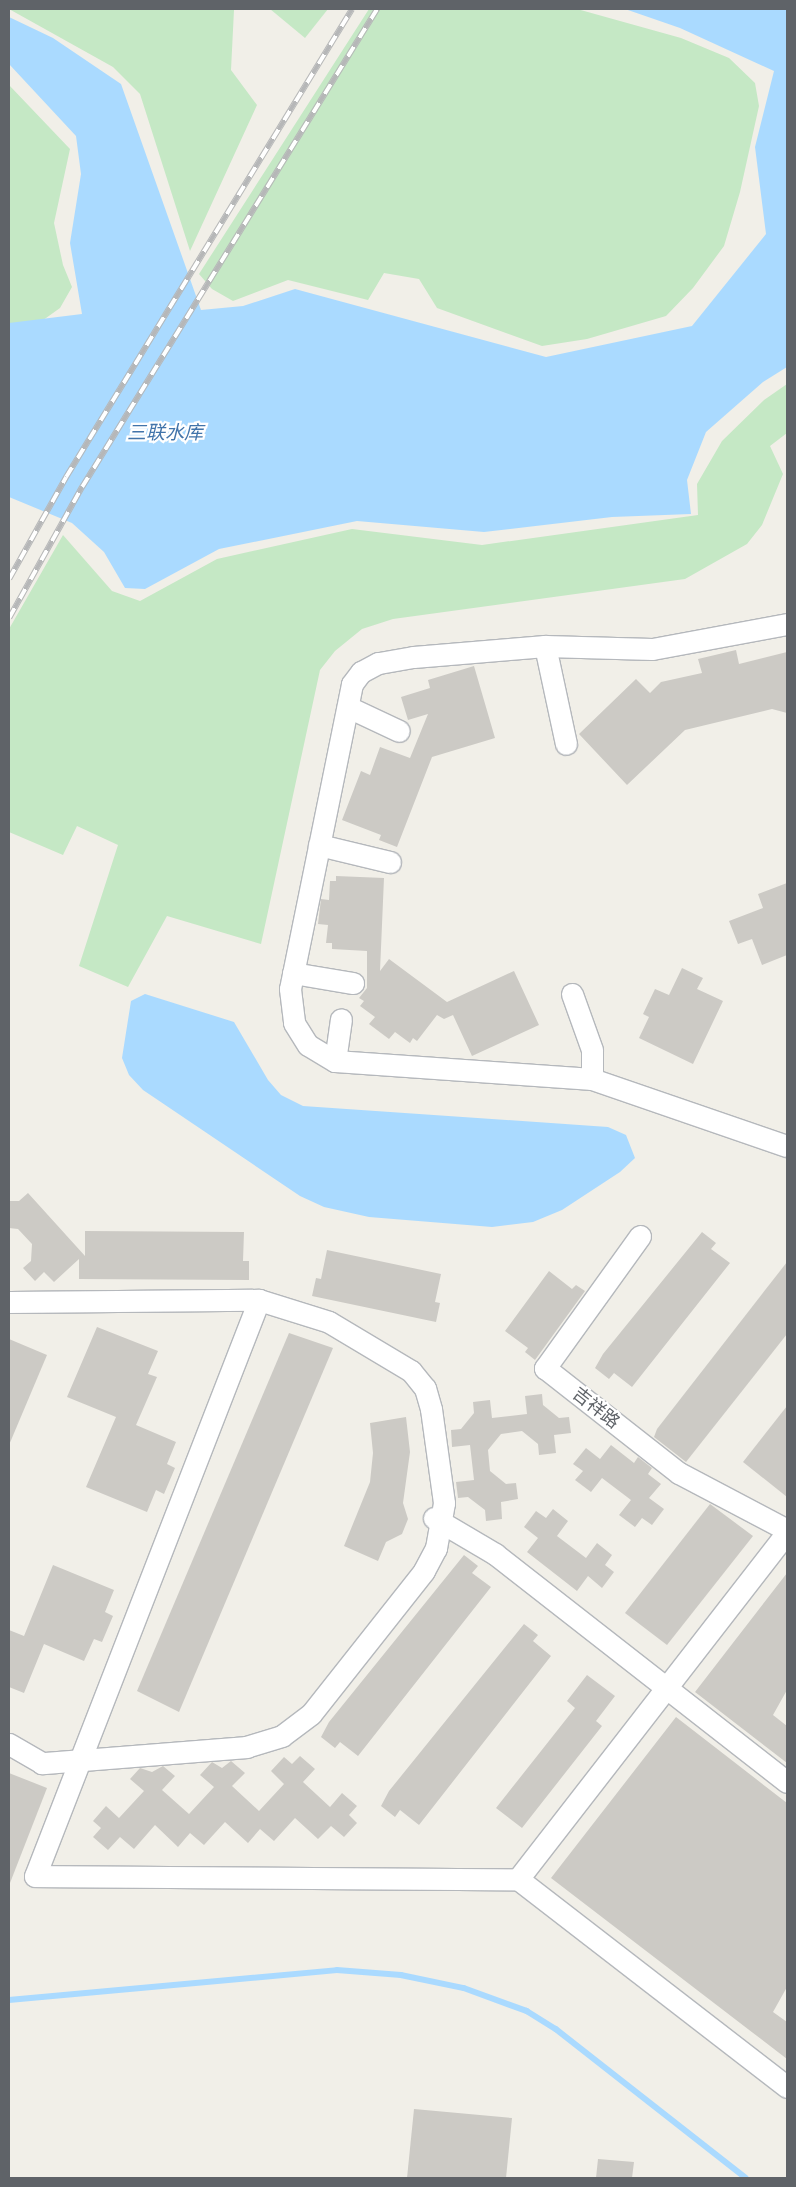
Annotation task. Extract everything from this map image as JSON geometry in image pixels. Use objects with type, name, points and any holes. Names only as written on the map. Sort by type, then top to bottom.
[{"type":"street","points":[[787,624],[652,649],[545,646],[413,657],[378,664],[361,672],[352,684],[290,989],[294,1023],[308,1045],[335,1062],[592,1079],[787,1146]]},
{"type":"street","points":[[545,646],[566,744]]},
{"type":"street","points":[[348,707],[399,731]]},
{"type":"street","points":[[319,845],[390,862]]},
{"type":"street","points":[[293,973],[352,983]]},
{"type":"street","points":[[572,994],[592,1050],[592,1079]]},
{"type":"street","points":[[335,1062],[341,1019]]},
{"type":"street","name":"吉祥路","points":[[640,1236],[545,1368],[679,1473],[787,1530]]},
{"type":"street","points":[[259,1300],[82,1761],[35,1876],[518,1879],[787,2086]]},
{"type":"street","points":[[9,1302],[259,1300],[329,1322],[412,1371],[424,1388],[431,1410],[443,1483],[438,1521],[424,1571],[311,1714],[292,1730],[247,1747],[42,1763],[9,1744]]},
{"type":"street","points":[[438,1521],[495,1554],[787,1782]]},
{"type":"street","points":[[518,1879],[787,1530]]},
{"type":"green space","points":[[9,9],[238,9],[234,10],[231,70],[257,105],[190,251],[140,94],[113,67]]},
{"type":"green space","points":[[270,9],[328,9],[305,38]]},
{"type":"green space","points":[[369,9],[577,9],[681,38],[729,58],[755,83],[759,106],[740,192],[724,246],[693,288],[666,316],[587,339],[542,346],[437,308],[419,279],[384,273],[368,300],[288,280],[233,301],[212,289],[199,274]]},
{"type":"green space","points":[[9,85],[70,149],[54,223],[63,265],[72,287],[60,308],[39,323],[9,328]]},
{"type":"green space","points":[[787,384],[787,433],[770,446],[783,474],[762,525],[747,544],[685,579],[393,619],[362,629],[335,651],[320,670],[261,944],[167,916],[128,987],[79,966],[118,845],[77,826],[63,855],[9,832],[9,629],[63,535],[112,591],[140,601],[217,559],[352,529],[482,545],[698,515],[697,484],[722,441],[764,400]]},
{"type":"water","name":"三联水库","points":[[625,9],[787,9],[787,367],[763,382],[706,432],[687,480],[691,514],[612,517],[484,532],[357,521],[219,549],[145,589],[125,588],[104,552],[72,523],[9,497],[9,323],[82,314],[70,243],[81,174],[76,136],[9,64],[9,17],[53,38],[121,84],[201,310],[243,306],[295,289],[546,357],[692,326],[766,234],[755,147],[774,71],[680,28]]},
{"type":"water","points":[[145,994],[234,1022],[268,1080],[281,1095],[303,1106],[608,1127],[626,1135],[635,1158],[620,1172],[562,1210],[533,1222],[492,1227],[369,1217],[324,1207],[300,1196],[143,1090],[129,1075],[122,1058],[131,1001]]},
{"type":"building","points":[[736,650],[739,664],[787,652],[787,713],[772,709],[685,730],[627,785],[579,734],[636,679],[650,693],[661,682],[702,673],[698,659]]},
{"type":"building","points":[[474,666],[495,738],[432,757],[397,847],[379,840],[381,835],[342,820],[361,771],[370,775],[380,747],[410,758],[428,714],[408,720],[401,697],[430,688],[428,680]]},
{"type":"building","points":[[336,876],[384,878],[380,971],[389,959],[447,1002],[514,971],[539,1025],[472,1056],[453,1015],[444,1019],[437,1015],[417,1041],[413,1038],[410,1043],[395,1032],[389,1039],[369,1024],[375,1017],[360,1006],[364,1001],[359,998],[367,988],[367,951],[332,949],[332,943],[326,943],[328,925],[318,924],[321,899],[329,900],[330,881],[336,881]]},
{"type":"building","points":[[787,883],[787,955],[762,965],[752,939],[738,944],[729,921],[763,908],[758,894]]},
{"type":"building","points":[[682,968],[703,978],[697,989],[723,1001],[693,1064],[639,1038],[649,1017],[643,1014],[655,989],[669,995]]},
{"type":"building","points":[[28,1193],[85,1256],[85,1231],[244,1232],[243,1261],[249,1261],[249,1280],[79,1279],[79,1259],[54,1282],[44,1272],[35,1281],[23,1268],[31,1261],[32,1244],[18,1229],[9,1228],[9,1201],[19,1201]]},
{"type":"building","points":[[702,1232],[716,1243],[711,1249],[730,1263],[632,1387],[614,1373],[609,1379],[595,1368],[603,1354]]},
{"type":"building","points":[[327,1250],[441,1274],[435,1302],[440,1303],[436,1322],[312,1296],[316,1278],[321,1279]]},
{"type":"building","points":[[787,1262],[787,1334],[686,1462],[654,1437],[657,1429]]},
{"type":"building","points":[[549,1271],[572,1289],[576,1285],[585,1291],[535,1360],[525,1352],[528,1348],[505,1331]]},
{"type":"building","points":[[97,1327],[158,1351],[148,1374],[157,1377],[136,1425],[176,1442],[167,1464],[175,1468],[164,1494],[156,1490],[147,1512],[86,1487],[116,1417],[67,1397]]},
{"type":"building","points":[[289,1333],[333,1348],[179,1712],[137,1691]]},
{"type":"building","points":[[9,1339],[47,1355],[9,1445]]},
{"type":"building","points":[[542,1394],[543,1405],[559,1418],[569,1417],[571,1433],[554,1435],[556,1453],[539,1455],[538,1444],[522,1431],[501,1434],[488,1450],[490,1471],[506,1484],[516,1483],[518,1499],[501,1502],[502,1519],[486,1521],[485,1510],[468,1497],[458,1498],[456,1482],[474,1480],[470,1445],[452,1447],[451,1430],[461,1429],[474,1413],[473,1402],[490,1400],[492,1418],[527,1414],[525,1396]]},
{"type":"building","points":[[787,1406],[787,1497],[743,1462]]},
{"type":"building","points":[[406,1417],[410,1452],[403,1503],[408,1519],[402,1534],[386,1542],[378,1561],[344,1546],[370,1482],[373,1453],[370,1423]]},
{"type":"building","points":[[611,1445],[634,1463],[638,1457],[652,1468],[648,1474],[661,1484],[649,1498],[664,1509],[652,1525],[642,1518],[635,1527],[619,1515],[631,1500],[602,1478],[591,1492],[575,1480],[583,1471],[573,1464],[586,1448],[600,1459]]},
{"type":"building","points":[[710,1504],[753,1536],[667,1645],[625,1613]]},
{"type":"building","points":[[553,1509],[568,1521],[557,1536],[586,1558],[597,1543],[612,1555],[605,1565],[614,1572],[602,1588],[588,1576],[577,1591],[527,1552],[538,1538],[524,1527],[536,1511],[546,1518]]},
{"type":"building","points":[[464,1555],[478,1566],[472,1573],[491,1587],[358,1756],[340,1742],[335,1748],[321,1737],[329,1722]]},
{"type":"building","points":[[53,1565],[114,1590],[105,1612],[113,1616],[102,1642],[94,1639],[84,1661],[44,1644],[24,1693],[9,1687],[9,1630],[24,1636]]},
{"type":"building","points":[[787,1573],[787,1690],[773,1715],[787,1726],[787,1763],[695,1692]]},
{"type":"building","points":[[524,1624],[538,1635],[533,1641],[551,1656],[419,1825],[400,1810],[395,1817],[381,1806],[389,1791]]},
{"type":"building","points":[[587,1675],[615,1696],[596,1721],[602,1726],[522,1828],[496,1808],[575,1708],[567,1701]]},
{"type":"building","points":[[676,1717],[787,1803],[787,1987],[773,2012],[787,2022],[787,2059],[551,1878]]},
{"type":"building","points":[[300,1756],[315,1769],[303,1782],[330,1807],[342,1793],[357,1806],[349,1815],[357,1823],[344,1837],[331,1826],[318,1839],[295,1818],[274,1841],[260,1829],[248,1843],[225,1822],[204,1845],[190,1833],[178,1847],[155,1825],[134,1849],[120,1837],[108,1850],[93,1837],[101,1828],[93,1821],[106,1806],[119,1818],[144,1791],[130,1779],[140,1768],[152,1772],[163,1766],[175,1776],[162,1790],[189,1814],[214,1787],[200,1775],[212,1762],[222,1768],[231,1761],[245,1773],[232,1786],[259,1811],[284,1784],[271,1771],[284,1757],[292,1764]]},
{"type":"building","points":[[9,1773],[47,1788],[10,1883],[9,1883]]},
{"type":"building","points":[[414,2109],[512,2118],[506,2178],[407,2178]]},
{"type":"building","points":[[598,2159],[634,2162],[632,2178],[596,2178]]},
{"type":"waterway","points":[[9,2000],[337,1970],[401,1975],[464,1988],[527,2011],[556,2029],[746,2178]]},
{"type":"railway","points":[[9,579],[66,477],[352,9]]},
{"type":"railway","points":[[9,618],[82,487],[377,9]]}]
